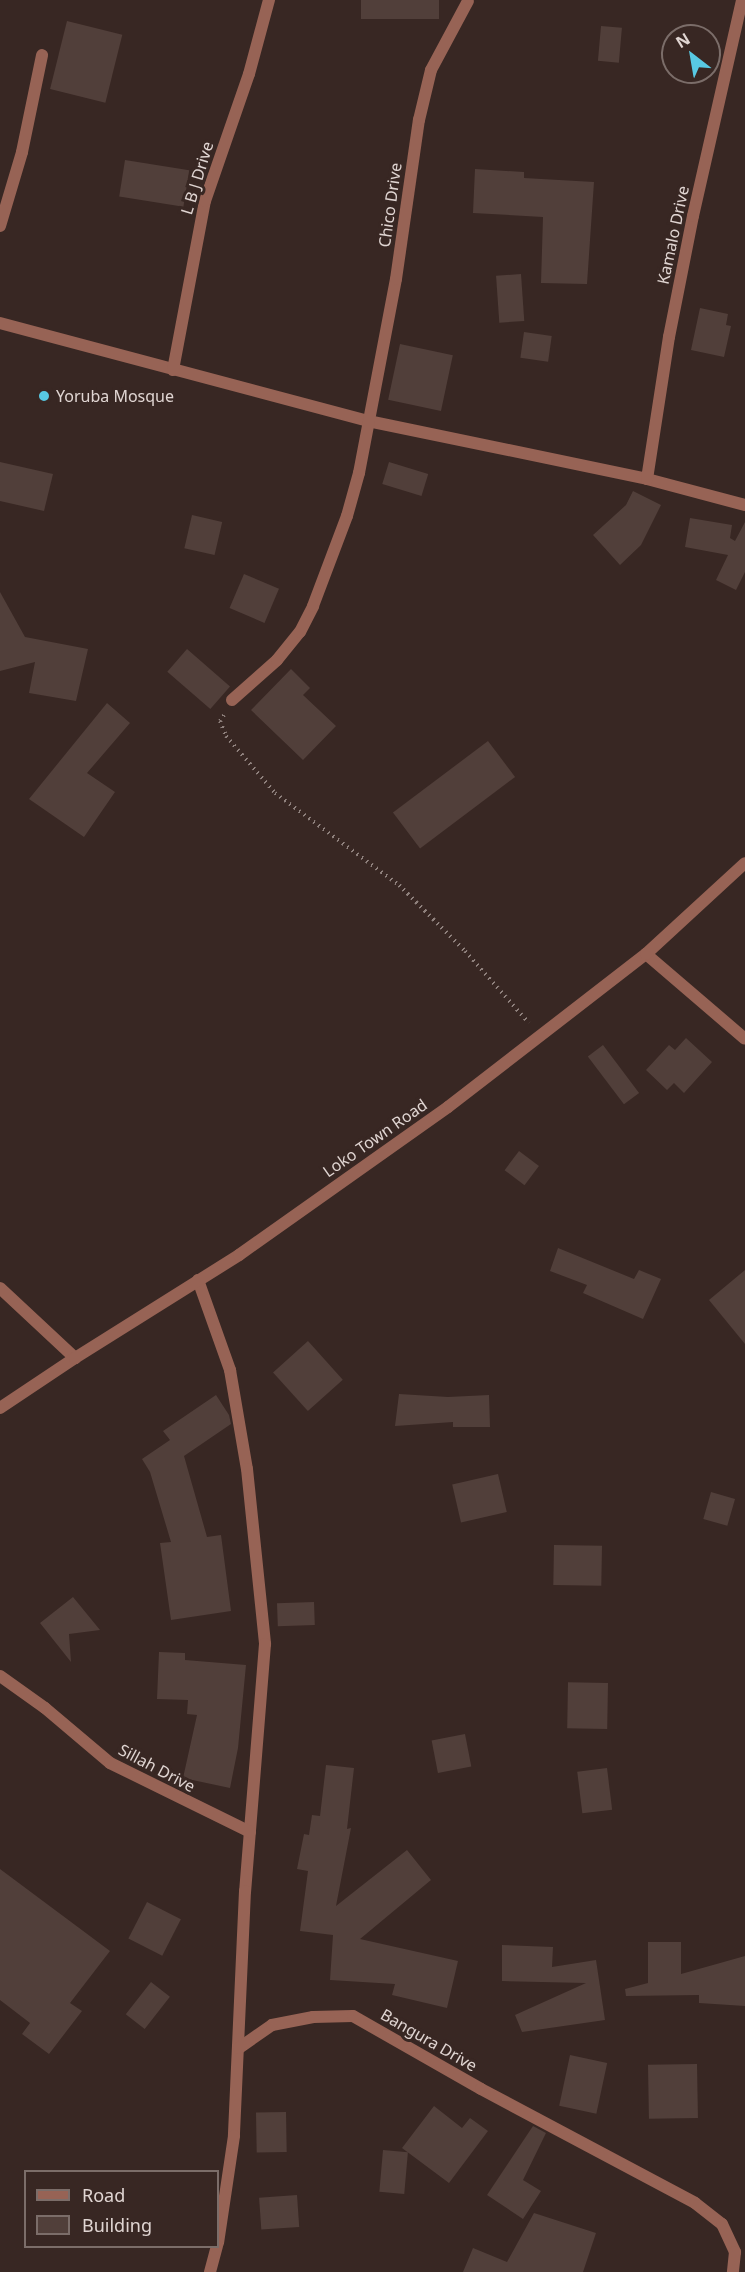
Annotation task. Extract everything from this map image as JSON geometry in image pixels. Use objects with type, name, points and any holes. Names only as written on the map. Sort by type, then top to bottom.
[{"type":"street","name":"L B J Drive","points":[[173,370],[205,201],[249,74],[269,0]]},
{"type":"street","name":"Kamalo Drive","points":[[647,479],[669,337],[690,227],[742,0]]},
{"type":"street","name":"Chico Drive","points":[[232,700],[291,646],[314,606],[347,516],[359,473],[396,279],[419,120],[431,70],[468,2]]},
{"type":"street","points":[[0,226],[22,152],[42,55]]},
{"type":"street","points":[[0,323],[368,421],[647,479],[745,505]]},
{"type":"street","name":"Loko Town Road","points":[[0,1408],[239,1255],[448,1107],[646,954],[745,863]]},
{"type":"street","points":[[646,954],[745,1039]]},
{"type":"street","points":[[198,1280],[230,1370],[247,1469],[250,1523],[260,1584],[265,1644],[250,1832],[234,2136],[219,2232]]},
{"type":"street","points":[[0,1288],[75,1358]]},
{"type":"street","name":"Sillah Drive","points":[[0,1676],[45,1708],[110,1763],[250,1832]]},
{"type":"street","name":"Bangura Drive","points":[[239,2048],[272,2025],[312,2017],[353,2016],[482,2089],[694,2203],[722,2223],[735,2252],[733,2272]]},
{"type":"street","points":[[210,2272],[216,2248]]},
{"type":"path","points":[[232,700],[220,721],[226,736],[249,766],[275,794],[399,885],[465,951],[540,1035]]},
{"type":"building","points":[[361,0],[439,0],[439,19],[361,19]]},
{"type":"building","points":[[67,21],[122,35],[105,103],[50,89]]},
{"type":"building","points":[[601,26],[622,28],[619,63],[598,61]]},
{"type":"building","points":[[125,160],[189,170],[183,207],[119,197]]},
{"type":"building","points":[[475,169],[524,172],[524,178],[594,182],[587,284],[541,283],[543,217],[473,213]]},
{"type":"building","points":[[521,274],[524,321],[499,323],[496,276]]},
{"type":"building","points":[[700,308],[728,314],[726,325],[731,326],[724,357],[691,350]]},
{"type":"building","points":[[524,332],[552,336],[548,362],[520,358]]},
{"type":"building","points":[[400,344],[453,355],[441,411],[388,400]]},
{"type":"building","points":[[0,462],[53,474],[44,511],[0,501]]},
{"type":"building","points":[[389,462],[428,474],[421,496],[382,484]]},
{"type":"building","points":[[633,491],[661,505],[641,545],[620,565],[593,535],[626,505]]},
{"type":"building","points":[[192,515],[222,522],[215,555],[184,548]]},
{"type":"building","points":[[690,518],[732,525],[730,538],[735,541],[745,522],[745,572],[736,590],[716,580],[728,555],[685,547]]},
{"type":"building","points":[[244,574],[279,589],[265,623],[230,608]]},
{"type":"building","points":[[0,592],[25,637],[88,649],[76,701],[29,693],[35,662],[0,671]]},
{"type":"building","points":[[187,649],[230,686],[210,709],[167,672]]},
{"type":"building","points":[[291,669],[310,688],[303,695],[336,726],[303,760],[251,710]]},
{"type":"building","points":[[107,703],[130,723],[87,773],[115,792],[84,837],[29,799]]},
{"type":"building","points":[[488,741],[515,777],[420,849],[393,813]]},
{"type":"building","points":[[686,1038],[712,1062],[684,1093],[674,1083],[667,1090],[646,1070],[669,1045],[675,1050]]},
{"type":"building","points":[[603,1045],[639,1093],[624,1104],[588,1056]]},
{"type":"building","points":[[519,1151],[539,1166],[525,1185],[505,1170]]},
{"type":"building","points":[[558,1248],[634,1279],[639,1270],[661,1279],[643,1319],[583,1293],[587,1285],[550,1271]]},
{"type":"building","points":[[745,1270],[745,1344],[709,1300]]},
{"type":"building","points":[[308,1341],[343,1380],[308,1411],[273,1372]]},
{"type":"building","points":[[399,1394],[448,1397],[489,1395],[490,1427],[453,1427],[453,1422],[395,1426]]},
{"type":"building","points":[[216,1395],[229,1415],[231,1424],[184,1456],[207,1537],[221,1535],[231,1611],[171,1620],[160,1543],[171,1542],[150,1472],[142,1459],[170,1440],[163,1431]]},
{"type":"building","points":[[498,1474],[507,1512],[461,1523],[452,1485]]},
{"type":"building","points":[[711,1492],[735,1499],[727,1526],[703,1519]]},
{"type":"building","points":[[554,1545],[602,1546],[601,1586],[553,1585]]},
{"type":"building","points":[[73,1597],[100,1630],[69,1634],[71,1662],[40,1623]]},
{"type":"building","points":[[314,1602],[315,1625],[278,1626],[277,1603]]},
{"type":"building","points":[[159,1652],[185,1653],[185,1660],[246,1665],[238,1748],[230,1788],[183,1778],[197,1715],[187,1714],[188,1700],[157,1699]]},
{"type":"building","points":[[568,1682],[608,1683],[607,1729],[567,1728]]},
{"type":"building","points":[[465,1734],[471,1766],[438,1773],[432,1740]]},
{"type":"building","points":[[326,1765],[354,1768],[347,1829],[351,1828],[336,1906],[407,1850],[431,1880],[360,1939],[458,1961],[447,2008],[392,1995],[395,1984],[330,1980],[333,1935],[300,1931],[308,1871],[297,1869],[304,1834],[309,1835],[312,1815],[320,1816]]},
{"type":"building","points":[[607,1768],[612,1810],[582,1813],[577,1772]]},
{"type":"building","points":[[0,1869],[110,1951],[70,2003],[82,2011],[49,2054],[22,2034],[30,2023],[0,2000]]},
{"type":"building","points":[[147,1902],[181,1919],[162,1956],[128,1939]]},
{"type":"building","points":[[648,1942],[681,1942],[681,1974],[745,1956],[745,2006],[699,2003],[699,1995],[626,1996],[625,1989],[648,1983]]},
{"type":"building","points":[[502,1945],[553,1947],[552,1967],[596,1960],[605,2020],[522,2032],[515,2015],[586,1983],[502,1981]]},
{"type":"building","points":[[151,1982],[170,1997],[145,2029],[126,2014]]},
{"type":"building","points":[[570,2055],[607,2063],[596,2114],[559,2106]]},
{"type":"building","points":[[697,2064],[698,2118],[649,2119],[648,2065]]},
{"type":"building","points":[[434,2106],[462,2128],[470,2118],[488,2131],[449,2183],[402,2148]]},
{"type":"building","points":[[286,2112],[287,2152],[257,2153],[256,2113]]},
{"type":"building","points":[[533,2126],[546,2133],[523,2180],[541,2191],[523,2219],[487,2195]]},
{"type":"building","points":[[383,2150],[408,2152],[404,2194],[379,2192]]},
{"type":"building","points":[[297,2195],[299,2227],[261,2230],[259,2198]]},
{"type":"building","points":[[534,2213],[596,2233],[583,2272],[463,2272],[473,2248],[507,2262]]},
{"type":"place","name":"Yoruba Mosque","points":[[44,396]]}]
